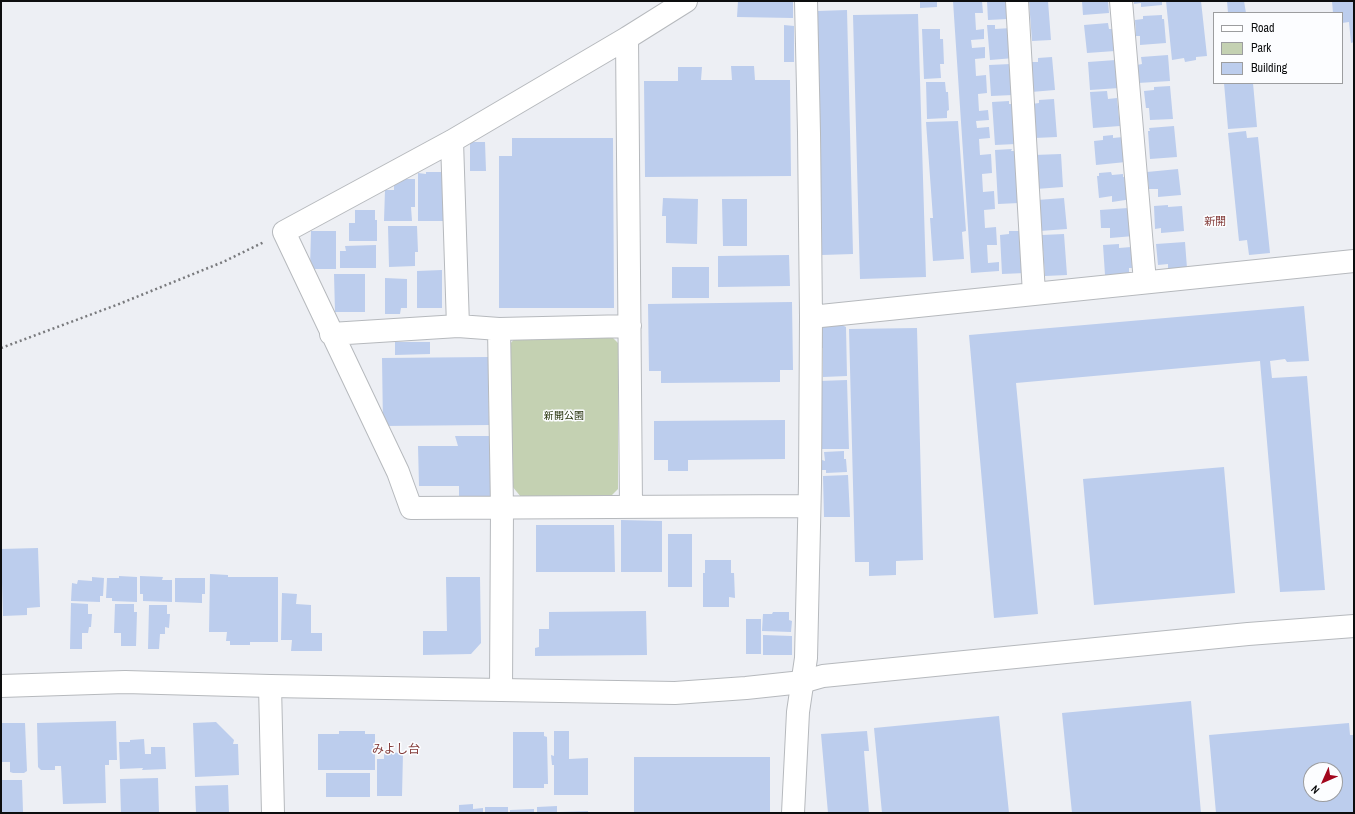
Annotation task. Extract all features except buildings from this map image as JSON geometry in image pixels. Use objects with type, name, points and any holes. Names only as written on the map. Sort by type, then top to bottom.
[{"type":"street","points":[[686,1],[627,38],[452,141],[284,232],[331,334],[398,472],[411,508],[809,506]]},
{"type":"street","points":[[793,813],[798,712],[806,647],[809,506],[811,317],[806,1]]},
{"type":"street","points":[[1017,1],[1034,294]]},
{"type":"street","points":[[1121,1],[1145,282]]},
{"type":"street","points":[[627,38],[631,506]]},
{"type":"street","points":[[452,141],[458,326]]},
{"type":"street","points":[[811,317],[1354,261]]},
{"type":"street","points":[[331,334],[458,326],[499,329],[630,326]]},
{"type":"street","points":[[499,329],[502,508],[501,690]]},
{"type":"street","points":[[1,686],[125,682],[675,693],[746,688],[802,682],[823,676],[1248,634],[1354,626]]},
{"type":"street","points":[[270,686],[273,813]]},
{"type":"path","points":[[1,348],[119,304],[223,262],[284,232]]},
{"type":"green space","name":"新開公園","points":[[610,335],[618,343],[618,489],[611,496],[521,497],[512,486],[509,345],[517,336]]},
{"type":"district","name":"新開","points":[[1215,222]]},
{"type":"district","name":"みよし台","points":[[396,750]]}]
